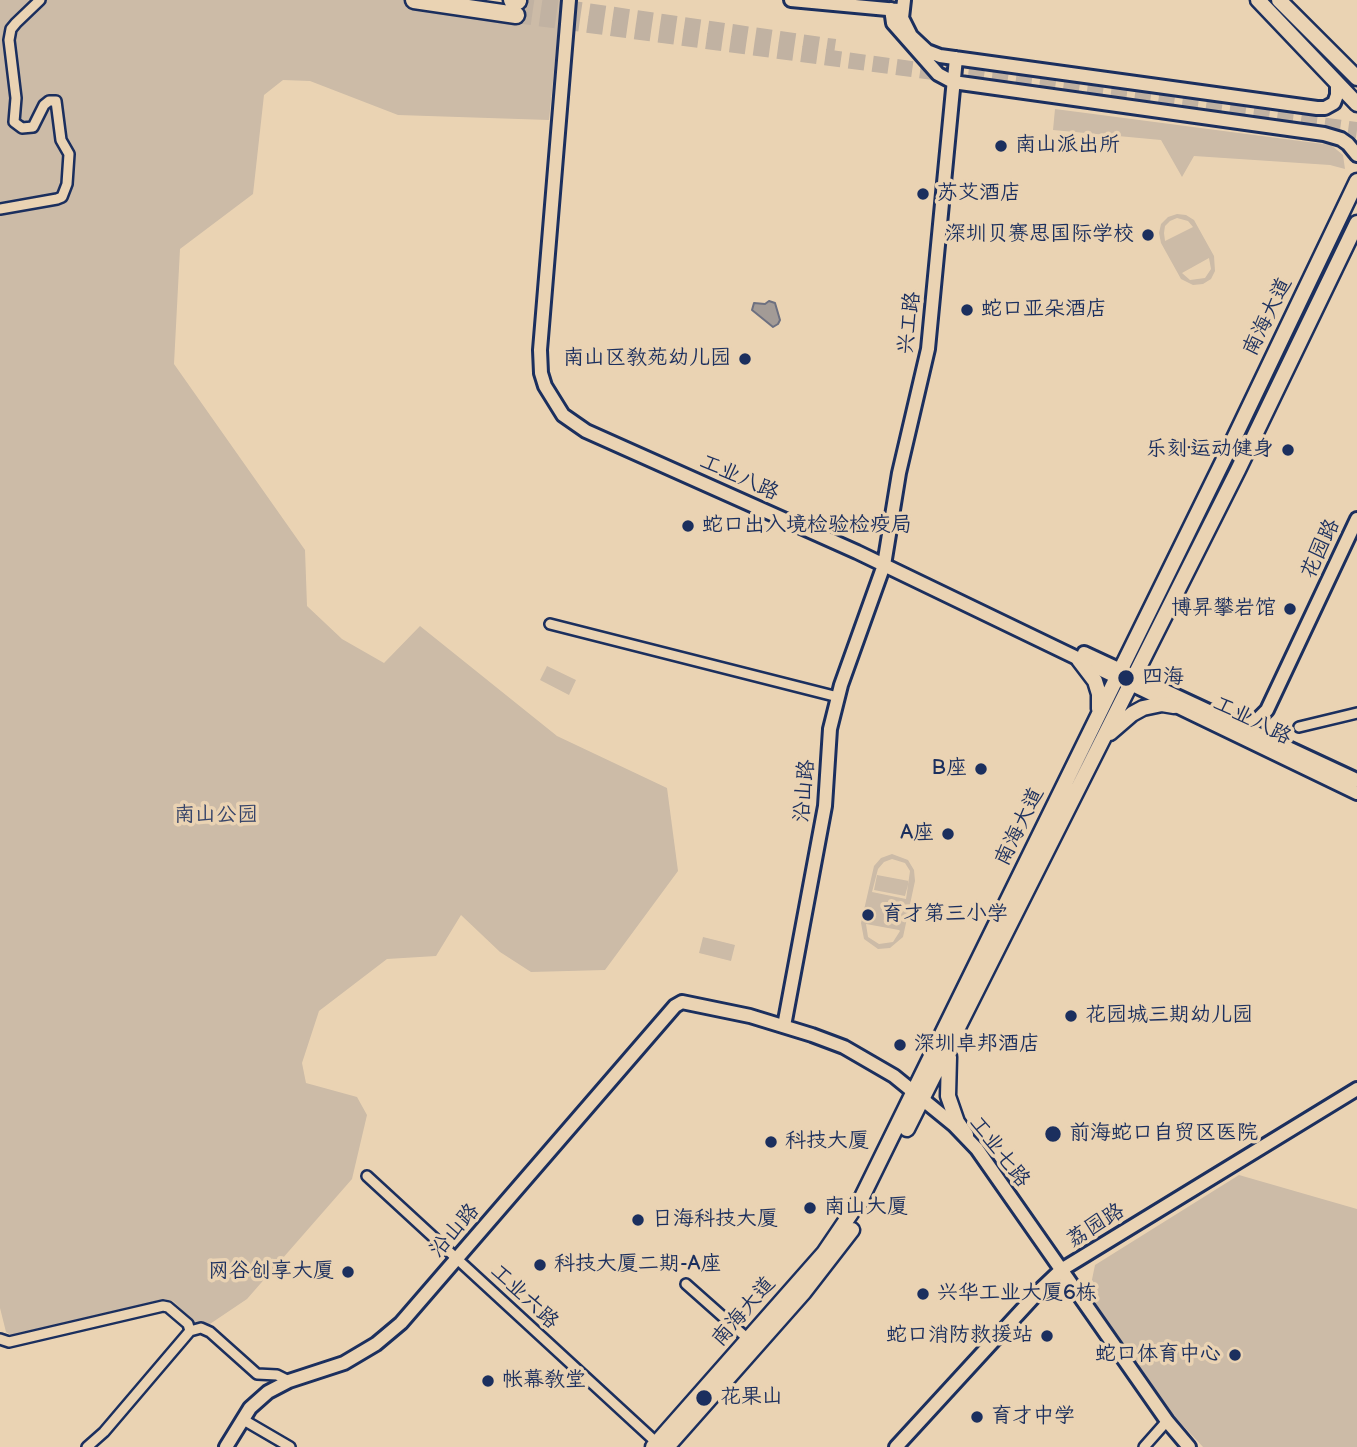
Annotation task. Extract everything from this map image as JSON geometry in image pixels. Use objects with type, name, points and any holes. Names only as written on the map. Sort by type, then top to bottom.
[{"type":"highway","points":[[414,0],[515,5]]},
{"type":"main road","points":[[1258,0],[1357,104]]},
{"type":"main road","points":[[1279,0],[1353,73]]},
{"type":"main road","name":"南海大道","points":[[659,1446],[804,1292],[845,1242],[870,1202],[1118,674],[1357,181]]},
{"type":"main road","name":"南海大道","points":[[659,1446],[824,1253],[850,1217],[918,1095],[952,1043],[1238,470],[1357,223]]},
{"type":"main road","points":[[1079,660],[1089,669],[1098,687],[1099,714]]},
{"type":"main road","points":[[1102,742],[1137,711],[1155,705],[1174,706]]},
{"type":"main road","points":[[952,1043],[948,1062],[948,1096],[957,1122],[966,1135]]},
{"type":"street","points":[[0,209],[57,199],[62,197],[67,184],[69,154],[61,140],[56,101],[49,101],[44,105],[33,127],[22,128],[14,122],[16,97],[9,40],[11,29],[40,0]]},
{"type":"street","name":"工业八路","points":[[569,0],[540,350],[541,373],[550,396],[563,415],[586,431],[885,562],[1079,660],[1118,674]]},
{"type":"street","name":"工业八路","points":[[575,0],[547,350],[548,372],[556,393],[568,411],[588,425],[885,562],[1118,674],[1237,724],[1357,780]]},
{"type":"street","points":[[791,0],[899,5]]},
{"type":"street","points":[[899,5],[906,28],[920,46],[935,55],[1317,108],[1325,108],[1334,103],[1337,83]]},
{"type":"street","points":[[899,5],[893,23],[938,74],[953,82],[1325,134],[1348,144],[1357,155]]},
{"type":"street","name":"兴工路","points":[[885,562],[896,486],[928,349],[956,58]]},
{"type":"street","name":"花园路","points":[[1267,710],[1357,519]]},
{"type":"street","name":"沿山路","points":[[784,1026],[825,806],[830,729],[838,697],[885,562]]},
{"type":"street","points":[[550,624],[838,697]]},
{"type":"street","name":"工业八路","points":[[1132,680],[1174,706],[1357,793]]},
{"type":"street","points":[[1237,724],[1254,723],[1267,710]]},
{"type":"street","points":[[1267,710],[1265,726],[1273,741]]},
{"type":"street","points":[[1299,727],[1357,713]]},
{"type":"street","name":"沿山路","points":[[226,1447],[242,1419],[258,1399],[289,1381],[344,1363],[376,1344],[401,1323],[675,1006],[686,1002]]},
{"type":"street","name":"工业七路","points":[[686,1002],[784,1026],[828,1040],[860,1055],[918,1095],[966,1135],[1167,1421],[1189,1447]]},
{"type":"street","name":"荔园路","points":[[896,1447],[1061,1270],[1357,1089]]},
{"type":"street","name":"工业六路","points":[[367,1176],[659,1446]]},
{"type":"street","points":[[686,1284],[748,1339]]},
{"type":"street","points":[[0,1339],[9,1342],[163,1306],[168,1307],[188,1324],[190,1331]]},
{"type":"street","points":[[87,1447],[104,1432],[190,1331],[201,1328],[210,1332],[257,1374],[277,1375],[289,1381]]},
{"type":"street","points":[[242,1419],[290,1447]]},
{"type":"street","points":[[1144,1447],[1167,1421]]},
{"type":"green space","name":"南山公园","points":[[0,0],[406,0],[406,7],[518,22],[521,0],[561,0],[549,120],[398,115],[310,81],[283,80],[264,95],[253,194],[180,249],[174,364],[305,550],[307,606],[342,639],[384,663],[420,626],[557,736],[667,788],[678,871],[605,970],[531,972],[500,952],[461,915],[436,956],[387,959],[319,1011],[302,1063],[306,1083],[357,1097],[367,1115],[352,1179],[247,1299],[201,1330],[173,1301],[164,1299],[11,1335],[6,1332],[0,1308]]},
{"type":"green space","points":[[1055,109],[1331,145],[1343,155],[1345,169],[1330,165],[1194,156],[1182,177],[1161,140],[1053,130]]},
{"type":"green space","points":[[1186,215],[1194,220],[1214,256],[1215,271],[1211,279],[1203,284],[1193,285],[1181,279],[1161,243],[1161,224],[1168,217]],"holes":[[[1177,218],[1188,221],[1193,227],[1165,241],[1165,226]],[[1209,258],[1211,269],[1205,278],[1190,280],[1182,273]]]},
{"type":"green space","points":[[547,666],[576,680],[569,695],[540,680]]},
{"type":"green space","points":[[892,854],[908,860],[914,870],[915,881],[903,937],[890,948],[878,949],[864,939],[861,923],[874,866],[881,858]],"holes":[[[892,859],[905,863],[910,871],[906,899],[872,892],[878,869],[884,862]],[[866,924],[899,930],[900,931],[893,942],[879,944],[868,937]]]},
{"type":"green space","points":[[877,875],[909,881],[905,896],[874,890]]},
{"type":"green space","points":[[703,937],[735,945],[731,961],[699,953]]},
{"type":"green space","name":"蛇口体育中心","points":[[1239,1175],[1357,1209],[1357,1447],[1203,1447],[1174,1416],[1089,1294],[1095,1265]]},
{"type":"shaded area","points":[[769,301],[775,303],[780,320],[773,327],[752,310],[754,303],[765,304]]},
{"type":"tunnel","points":[[518,1],[835,47]]},
{"type":"tunnel","points":[[516,15],[1357,130]]},
{"type":"place","name":"南山派出所","points":[[1001,146]]},
{"type":"place","name":"苏艾酒店","points":[[923,194]]},
{"type":"place","name":"深圳贝赛思国际学校","points":[[1148,235]]},
{"type":"place","name":"蛇口亚朵酒店","points":[[967,310]]},
{"type":"place","name":"南山区教苑幼儿园","points":[[745,359]]},
{"type":"place","name":"乐刻·运动健身","points":[[1288,450]]},
{"type":"place","name":"蛇口出入境检验检疫局","points":[[688,526]]},
{"type":"place","name":"博昇攀岩馆","points":[[1290,609]]},
{"type":"place","name":"四海","points":[[1126,678]]},
{"type":"place","name":"B座","points":[[981,769]]},
{"type":"place","name":"A座","points":[[948,834]]},
{"type":"place","name":"育才第三小学","points":[[868,915]]},
{"type":"place","name":"花园城三期幼儿园","points":[[1071,1016]]},
{"type":"place","name":"深圳卓邦酒店","points":[[900,1045]]},
{"type":"place","name":"前海蛇口自贸区医院","points":[[1053,1134]]},
{"type":"place","name":"科技大厦","points":[[771,1142]]},
{"type":"place","name":"南山大厦","points":[[810,1208]]},
{"type":"place","name":"日海科技大厦","points":[[638,1220]]},
{"type":"place","name":"科技大厦二期-A座","points":[[540,1265]]},
{"type":"place","name":"网谷创享大厦","points":[[348,1272]]},
{"type":"place","name":"兴华工业大厦6栋","points":[[923,1294]]},
{"type":"place","name":"蛇口消防救援站","points":[[1047,1336]]},
{"type":"place","name":"蛇口体育中心","points":[[1235,1355]]},
{"type":"place","name":"帐幕教堂","points":[[488,1381]]},
{"type":"place","name":"花果山","points":[[704,1398]]},
{"type":"place","name":"育才中学","points":[[977,1417]]}]
